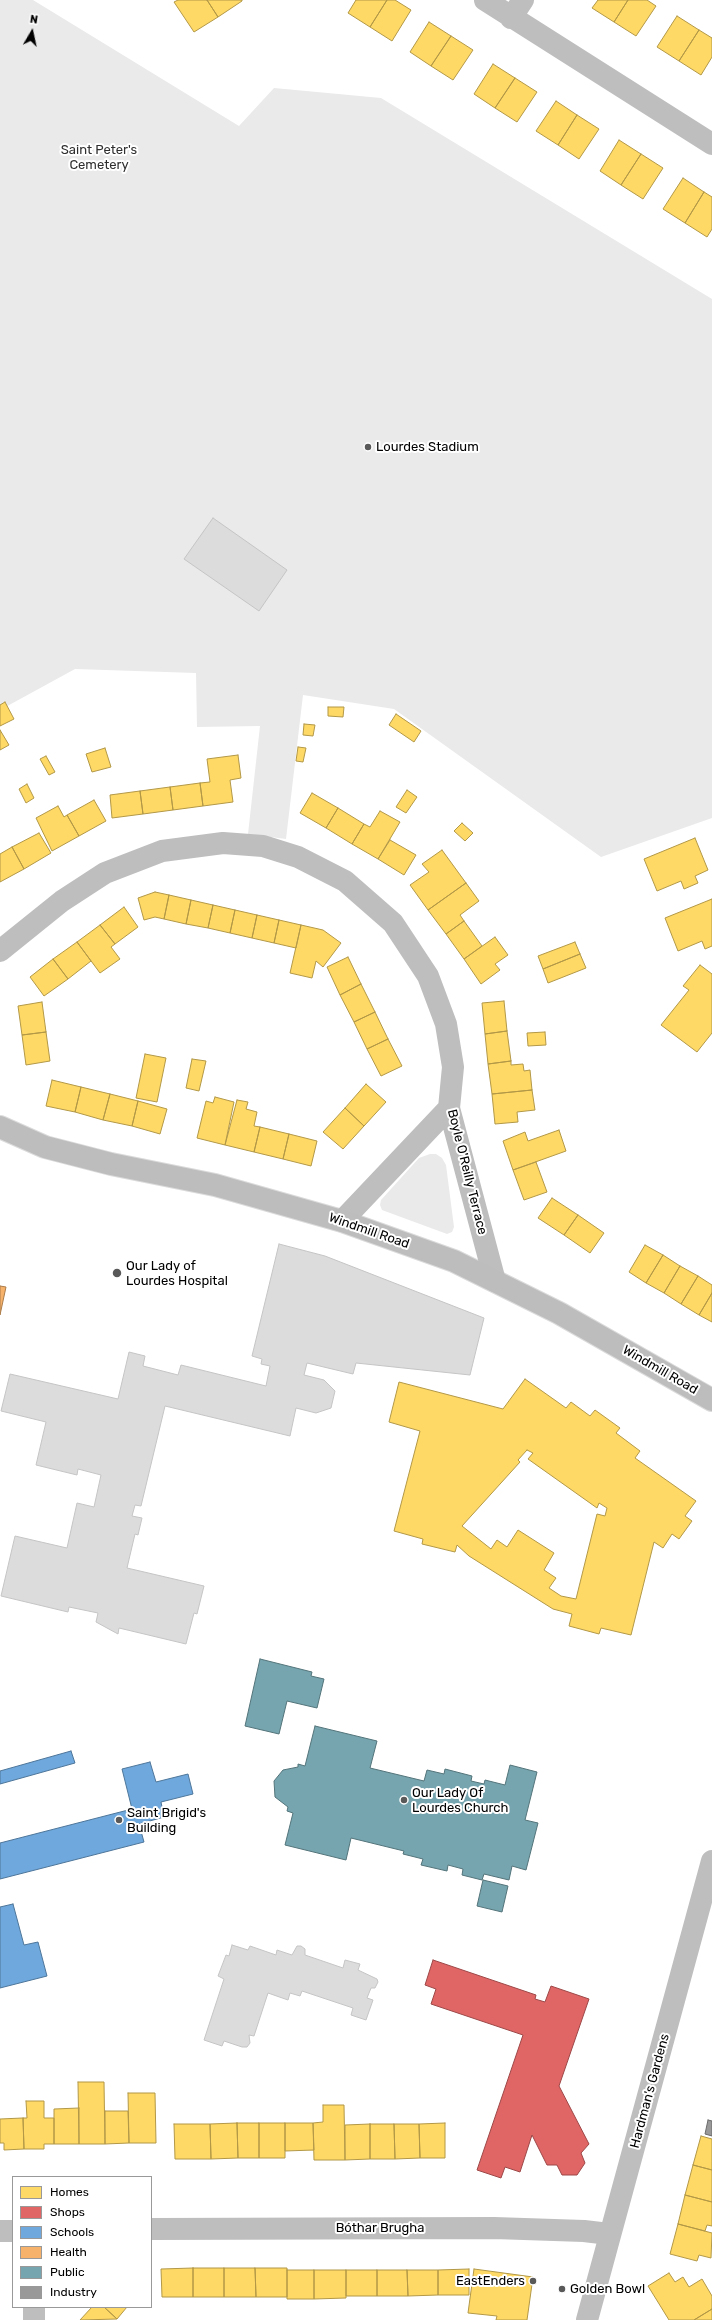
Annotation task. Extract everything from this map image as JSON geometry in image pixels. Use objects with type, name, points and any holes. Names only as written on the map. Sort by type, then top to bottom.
[{"type":"main road","name":"Windmill Road","points":[[0,1127],[45,1147],[111,1164],[215,1185],[342,1221],[454,1261],[559,1313],[712,1400]]},
{"type":"street","points":[[485,0],[517,9],[712,144]]},
{"type":"street","name":"Boyle O'Reilly Terrace","points":[[0,951],[62,901],[104,873],[162,851],[223,843],[263,846],[298,856],[345,881],[393,923],[428,976],[446,1024],[453,1067],[449,1108],[495,1281]]},
{"type":"street","points":[[342,1221],[449,1108]]},
{"type":"street","name":"Hardman's Gardens","points":[[587,2320],[609,2234],[638,2137],[712,1861]]},
{"type":"street","name":"Bóthar Brugha","points":[[152,2229],[494,2228],[584,2230],[609,2234]]},
{"type":"street","points":[[0,2231],[12,2231]]},
{"type":"street","points":[[34,2308],[34,2320]]},
{"type":"green space","name":"Lourdes Stadium","points":[[0,0],[33,0],[239,126],[274,88],[381,98],[712,299],[712,818],[601,857],[394,709],[303,695],[286,839],[248,834],[260,726],[197,727],[196,673],[75,669],[0,710]]},
{"type":"green space","points":[[430,1154],[436,1154],[442,1158],[446,1165],[454,1227],[452,1232],[447,1234],[382,1210],[380,1205],[381,1200],[419,1158]]},
{"type":"building: Homes","points":[[178,0],[207,0],[218,17],[194,32],[174,2]]},
{"type":"building: Homes","points":[[207,0],[242,0],[242,1],[218,17]]},
{"type":"building: Homes","points":[[356,0],[387,0],[370,27],[348,13]]},
{"type":"building: Homes","points":[[387,0],[395,0],[411,10],[392,41],[370,27]]},
{"type":"building: Homes","points":[[598,0],[628,0],[614,22],[592,8]]},
{"type":"building: Homes","points":[[628,0],[647,0],[656,6],[636,36],[614,22]]},
{"type":"building: Homes","points":[[677,16],[699,30],[679,61],[657,47]]},
{"type":"building: Homes","points":[[429,22],[451,36],[431,66],[410,52]]},
{"type":"building: Homes","points":[[699,30],[712,38],[712,57],[701,75],[679,61]]},
{"type":"building: Homes","points":[[451,36],[473,50],[453,80],[431,66]]},
{"type":"building: Homes","points":[[493,64],[515,78],[495,108],[474,94]]},
{"type":"building: Homes","points":[[515,78],[537,92],[517,122],[495,108]]},
{"type":"building: Homes","points":[[556,101],[577,115],[558,145],[536,131]]},
{"type":"building: Homes","points":[[577,115],[599,129],[579,159],[558,145]]},
{"type":"building: Homes","points":[[619,140],[641,154],[621,185],[600,171]]},
{"type":"building: Homes","points":[[641,154],[663,168],[643,199],[621,185]]},
{"type":"building: Homes","points":[[683,178],[704,192],[685,223],[663,209]]},
{"type":"building: Homes","points":[[704,192],[712,197],[712,229],[707,237],[685,223]]},
{"type":"building: Homes","points":[[5,702],[14,719],[0,726],[0,705]]},
{"type":"building: Homes","points":[[328,707],[344,707],[343,717],[328,716]]},
{"type":"building: Homes","points":[[396,714],[421,731],[414,742],[389,725]]},
{"type":"building: Homes","points":[[304,724],[315,725],[313,736],[303,735]]},
{"type":"building: Homes","points":[[0,730],[9,745],[0,750]]},
{"type":"building: Homes","points":[[298,747],[306,748],[303,762],[296,761]]},
{"type":"building: Homes","points":[[105,748],[111,767],[92,772],[86,754]]},
{"type":"building: Homes","points":[[238,755],[241,778],[230,780],[233,802],[203,806],[200,783],[210,782],[207,759]]},
{"type":"building: Homes","points":[[46,756],[55,772],[49,775],[40,759]]},
{"type":"building: Homes","points":[[200,783],[203,806],[173,810],[170,787]]},
{"type":"building: Homes","points":[[27,784],[34,798],[26,803],[19,789]]},
{"type":"building: Homes","points":[[170,787],[173,810],[143,814],[140,791]]},
{"type":"building: Homes","points":[[407,790],[417,797],[406,813],[396,807]]},
{"type":"building: Homes","points":[[140,791],[143,814],[112,818],[110,795]]},
{"type":"building: Homes","points":[[312,793],[338,808],[326,828],[300,813]]},
{"type":"building: Homes","points":[[94,800],[106,821],[79,836],[67,815]]},
{"type":"building: Homes","points":[[58,806],[64,817],[67,815],[79,836],[52,851],[36,818]]},
{"type":"building: Homes","points":[[338,808],[364,824],[352,844],[326,828]]},
{"type":"building: Homes","points":[[380,811],[400,822],[378,859],[352,844],[364,824],[370,827]]},
{"type":"building: Homes","points":[[462,823],[473,833],[465,841],[454,831]]},
{"type":"building: Homes","points":[[39,833],[51,853],[24,869],[12,847]]},
{"type":"building: Homes","points":[[695,838],[708,870],[695,876],[698,883],[684,889],[681,881],[657,891],[644,859]]},
{"type":"building: Homes","points":[[390,840],[416,855],[404,875],[378,859]]},
{"type":"building: Homes","points":[[12,847],[24,869],[0,882],[0,854]]},
{"type":"building: Homes","points":[[442,850],[466,883],[428,910],[410,885],[429,872],[422,864]]},
{"type":"building: Homes","points":[[466,883],[479,901],[460,915],[464,921],[446,934],[428,910]]},
{"type":"building: Homes","points":[[155,892],[169,895],[164,919],[155,917],[144,920],[138,898]]},
{"type":"building: Homes","points":[[169,895],[191,900],[186,924],[164,919]]},
{"type":"building: Homes","points":[[712,899],[712,946],[705,949],[702,941],[678,951],[665,918]]},
{"type":"building: Homes","points":[[191,900],[213,905],[208,928],[186,924]]},
{"type":"building: Homes","points":[[213,905],[235,910],[230,933],[208,928]]},
{"type":"building: Homes","points":[[124,907],[138,927],[115,944],[100,925]]},
{"type":"building: Homes","points":[[235,910],[257,915],[252,938],[230,933]]},
{"type":"building: Homes","points":[[257,915],[279,920],[274,943],[252,938]]},
{"type":"building: Homes","points":[[279,920],[301,925],[296,948],[274,943]]},
{"type":"building: Homes","points":[[464,921],[482,946],[464,959],[446,934]]},
{"type":"building: Homes","points":[[100,925],[115,944],[111,947],[120,959],[100,973],[77,942]]},
{"type":"building: Homes","points":[[301,925],[323,930],[341,943],[323,967],[316,961],[312,978],[290,973]]},
{"type":"building: Homes","points":[[495,937],[508,955],[495,964],[500,970],[481,984],[464,959]]},
{"type":"building: Homes","points":[[77,942],[91,961],[68,979],[53,959]]},
{"type":"building: Homes","points":[[575,942],[580,954],[543,969],[538,956]]},
{"type":"building: Homes","points":[[580,954],[586,968],[548,983],[543,969]]},
{"type":"building: Homes","points":[[348,957],[361,984],[340,995],[327,967]]},
{"type":"building: Homes","points":[[53,959],[68,979],[44,996],[30,977]]},
{"type":"building: Homes","points":[[700,965],[712,974],[712,1033],[697,1052],[661,1025],[689,990],[683,986]]},
{"type":"building: Homes","points":[[361,984],[375,1012],[354,1022],[340,995]]},
{"type":"building: Homes","points":[[504,1001],[507,1031],[485,1034],[482,1003]]},
{"type":"building: Homes","points":[[42,1002],[46,1032],[22,1035],[18,1006]]},
{"type":"building: Homes","points":[[375,1012],[388,1039],[367,1049],[354,1022]]},
{"type":"building: Homes","points":[[507,1031],[511,1061],[488,1064],[485,1034]]},
{"type":"building: Homes","points":[[46,1032],[50,1061],[26,1065],[22,1035]]},
{"type":"building: Homes","points":[[545,1032],[546,1045],[528,1046],[527,1033]]},
{"type":"building: Homes","points":[[388,1039],[402,1066],[381,1076],[367,1049]]},
{"type":"building: Homes","points":[[145,1054],[166,1058],[157,1102],[136,1098]]},
{"type":"building: Homes","points":[[192,1059],[206,1061],[199,1091],[186,1088]]},
{"type":"building: Homes","points":[[511,1061],[511,1065],[523,1064],[524,1071],[530,1070],[532,1090],[492,1094],[488,1064]]},
{"type":"building: Homes","points":[[52,1080],[81,1087],[75,1112],[46,1106]]},
{"type":"building: Homes","points":[[366,1084],[386,1102],[364,1126],[345,1108]]},
{"type":"building: Homes","points":[[81,1087],[110,1094],[103,1120],[75,1112]]},
{"type":"building: Homes","points":[[532,1090],[535,1110],[517,1112],[518,1122],[495,1124],[492,1094]]},
{"type":"building: Homes","points":[[110,1094],[138,1101],[132,1126],[103,1120]]},
{"type":"building: Homes","points":[[215,1097],[234,1102],[225,1145],[197,1138],[206,1101],[213,1103]]},
{"type":"building: Homes","points":[[237,1100],[248,1102],[246,1109],[257,1112],[254,1126],[260,1127],[254,1152],[225,1145]]},
{"type":"building: Homes","points":[[138,1101],[167,1109],[160,1134],[132,1126]]},
{"type":"building: Homes","points":[[345,1108],[364,1126],[343,1149],[323,1132]]},
{"type":"building: Homes","points":[[260,1127],[289,1134],[283,1159],[254,1152]]},
{"type":"building: Homes","points":[[559,1130],[566,1151],[513,1170],[503,1141],[525,1132],[528,1141]]},
{"type":"building: Homes","points":[[289,1134],[317,1141],[311,1166],[283,1159]]},
{"type":"building: Homes","points":[[536,1162],[547,1192],[524,1200],[513,1170]]},
{"type":"building: Homes","points":[[552,1198],[578,1215],[564,1235],[538,1218]]},
{"type":"building: Homes","points":[[578,1215],[604,1233],[590,1253],[564,1235]]},
{"type":"building: Homes","points":[[645,1245],[663,1255],[646,1283],[629,1272]]},
{"type":"building: Homes","points":[[663,1255],[680,1266],[664,1293],[646,1283]]},
{"type":"building: Homes","points":[[680,1266],[698,1276],[681,1304],[664,1293]]},
{"type":"building: Homes","points":[[698,1276],[712,1285],[712,1293],[699,1315],[681,1304]]},
{"type":"building: Homes","points":[[712,1293],[712,1322],[699,1315]]},
{"type":"building: Homes","points":[[525,1379],[566,1408],[571,1402],[590,1416],[595,1410],[620,1428],[616,1433],[640,1451],[635,1458],[696,1501],[685,1516],[692,1521],[679,1539],[672,1534],[663,1548],[654,1542],[631,1635],[601,1628],[599,1634],[569,1626],[572,1614],[553,1609],[469,1556],[457,1545],[455,1552],[422,1544],[423,1539],[394,1531],[420,1431],[389,1422],[399,1382],[503,1409]],"holes":[[[527,1450],[533,1453],[528,1459],[597,1508],[599,1503],[607,1508],[605,1516],[597,1514],[576,1599],[561,1596],[549,1588],[556,1578],[544,1570],[554,1553],[518,1530],[507,1547],[497,1540],[491,1549],[462,1526],[520,1462],[518,1460]]]},
{"type":"building: Homes","points":[[78,2082],[104,2082],[105,2144],[79,2144]]},
{"type":"building: Homes","points":[[128,2093],[155,2093],[156,2143],[129,2143]]},
{"type":"building: Homes","points":[[26,2101],[44,2101],[44,2118],[54,2118],[54,2144],[44,2144],[44,2149],[24,2149],[23,2118],[27,2118]]},
{"type":"building: Homes","points":[[323,2105],[344,2105],[345,2160],[314,2160],[313,2123],[323,2122]]},
{"type":"building: Homes","points":[[79,2108],[79,2144],[54,2144],[54,2109]]},
{"type":"building: Homes","points":[[105,2111],[128,2111],[129,2143],[105,2144]]},
{"type":"building: Homes","points":[[23,2118],[24,2149],[4,2150],[4,2143],[0,2143],[0,2119]]},
{"type":"building: Homes","points":[[237,2123],[259,2123],[259,2158],[238,2158]]},
{"type":"building: Homes","points":[[237,2123],[238,2158],[211,2159],[210,2124]]},
{"type":"building: Homes","points":[[259,2123],[285,2123],[285,2158],[259,2158]]},
{"type":"building: Homes","points":[[285,2123],[313,2123],[314,2150],[285,2151]]},
{"type":"building: Homes","points":[[445,2123],[445,2158],[420,2158],[419,2124]]},
{"type":"building: Homes","points":[[174,2124],[210,2124],[211,2159],[175,2159]]},
{"type":"building: Homes","points":[[370,2124],[394,2124],[395,2159],[370,2159]]},
{"type":"building: Homes","points":[[370,2124],[370,2159],[345,2160],[345,2125]]},
{"type":"building: Homes","points":[[394,2124],[419,2124],[420,2158],[395,2159]]},
{"type":"building: Homes","points":[[701,2136],[712,2139],[712,2170],[693,2165]]},
{"type":"building: Homes","points":[[693,2165],[712,2170],[712,2202],[685,2195]]},
{"type":"building: Homes","points":[[685,2195],[712,2202],[712,2226],[707,2225],[705,2231],[678,2224]]},
{"type":"building: Homes","points":[[678,2224],[712,2233],[711,2258],[699,2255],[697,2261],[670,2254]]},
{"type":"building: Homes","points":[[193,2268],[224,2268],[224,2297],[193,2297]]},
{"type":"building: Homes","points":[[193,2268],[193,2297],[162,2297],[161,2269]]},
{"type":"building: Homes","points":[[224,2268],[255,2268],[256,2297],[224,2297]]},
{"type":"building: Homes","points":[[255,2268],[287,2268],[287,2297],[256,2297]]},
{"type":"building: Homes","points":[[469,2269],[469,2295],[438,2295],[438,2270]]},
{"type":"building: Homes","points":[[474,2269],[533,2277],[527,2320],[496,2320],[497,2316],[468,2313]]},
{"type":"building: Homes","points":[[287,2270],[314,2270],[314,2299],[287,2299]]},
{"type":"building: Homes","points":[[314,2270],[346,2270],[346,2298],[314,2299]]},
{"type":"building: Homes","points":[[346,2270],[377,2270],[377,2296],[346,2296]]},
{"type":"building: Homes","points":[[377,2270],[407,2270],[408,2296],[377,2296]]},
{"type":"building: Homes","points":[[407,2270],[438,2270],[438,2295],[408,2296]]},
{"type":"building: Homes","points":[[669,2273],[675,2282],[683,2277],[689,2287],[702,2279],[712,2296],[712,2309],[694,2320],[669,2320],[648,2286]]},
{"type":"building: Homes","points":[[91,2308],[105,2308],[117,2319],[80,2320]]},
{"type":"building: Homes","points":[[105,2308],[126,2308],[117,2319]]},
{"type":"building: Homes","points":[[712,2309],[712,2320],[694,2320]]},
{"type":"building: Shops","points":[[433,1960],[536,1995],[535,1999],[545,2002],[551,1986],[589,1999],[559,2086],[589,2144],[581,2153],[585,2163],[577,2175],[562,2175],[557,2165],[547,2165],[532,2135],[520,2172],[505,2167],[501,2178],[477,2170],[523,2035],[431,2004],[436,1989],[425,1985]]},
{"type":"building: Schools","points":[[71,1751],[75,1763],[0,1784],[0,1771]]},
{"type":"building: Schools","name":"Saint Brigid's Building","points":[[150,1762],[156,1782],[188,1774],[193,1794],[161,1802],[164,1817],[139,1824],[144,1842],[0,1879],[0,1843],[132,1809],[122,1769]]},
{"type":"building: Schools","points":[[13,1904],[24,1945],[38,1942],[47,1976],[0,1988],[0,1907]]},
{"type":"building: Health","points":[[0,1286],[6,1287],[0,1315]]},
{"type":"building: Public","points":[[260,1659],[312,1672],[311,1676],[324,1679],[317,1708],[287,1701],[279,1734],[245,1726]]},
{"type":"building: Public","name":"Our Lady Of Lourdes Church","points":[[315,1726],[377,1741],[370,1768],[424,1781],[427,1770],[444,1774],[445,1769],[472,1776],[471,1781],[484,1784],[485,1780],[505,1785],[510,1765],[537,1772],[525,1820],[538,1823],[526,1870],[512,1866],[509,1880],[484,1874],[482,1880],[462,1875],[463,1869],[448,1865],[447,1871],[421,1865],[423,1859],[403,1854],[404,1851],[351,1838],[346,1860],[285,1845],[293,1813],[287,1811],[288,1807],[275,1797],[274,1781],[283,1770],[298,1767],[298,1764],[305,1766]]},
{"type":"building: Public","points":[[483,1880],[508,1886],[502,1912],[477,1906]]},
{"type":"building: Industry","points":[[708,2120],[712,2121],[712,2136],[705,2134]]},
{"type":"building: Other","points":[[213,518],[287,570],[259,611],[184,559]]},
{"type":"building: Other","points":[[279,1244],[325,1256],[484,1318],[470,1375],[356,1363],[353,1374],[307,1363],[304,1375],[324,1380],[335,1391],[331,1408],[316,1413],[296,1408],[290,1436],[165,1406],[141,1506],[135,1505],[132,1516],[142,1518],[138,1535],[135,1534],[127,1568],[204,1586],[197,1614],[194,1613],[186,1644],[119,1628],[118,1634],[96,1622],[98,1613],[69,1607],[68,1612],[1,1596],[15,1536],[67,1548],[77,1503],[94,1507],[101,1475],[78,1469],[77,1475],[36,1465],[46,1422],[1,1411],[10,1374],[118,1399],[129,1352],[145,1356],[143,1366],[178,1375],[181,1365],[266,1386],[270,1366],[261,1364],[262,1359],[252,1356]]},
{"type":"building: Other","points":[[232,1945],[248,1950],[250,1946],[276,1955],[277,1950],[292,1955],[297,1946],[301,1946],[305,1949],[305,1955],[343,1968],[345,1960],[360,1964],[358,1970],[377,1979],[378,1982],[375,1988],[371,1988],[367,1998],[373,2000],[366,2020],[351,2015],[353,2008],[302,1991],[300,1996],[290,1993],[288,2000],[268,1993],[254,2036],[249,2035],[250,2043],[247,2047],[242,2047],[224,2041],[222,2046],[204,2040],[224,1979],[218,1976],[226,1955],[229,1956]]},
{"type":"place","name":"Lourdes Stadium","points":[[368,447]]},
{"type":"place","name":"Our Lady of Lourdes Hospital","points":[[117,1273]]},
{"type":"place","name":"Our Lady Of Lourdes Church","points":[[404,1800]]},
{"type":"place","name":"Saint Brigid's Building","points":[[119,1820]]},
{"type":"place","name":"EastEnders","points":[[533,2281]]},
{"type":"place","name":"Golden Bowl","points":[[562,2289]]},
{"type":"park label","name":"Saint Peter's Cemetery","points":[[99,158]]}]
